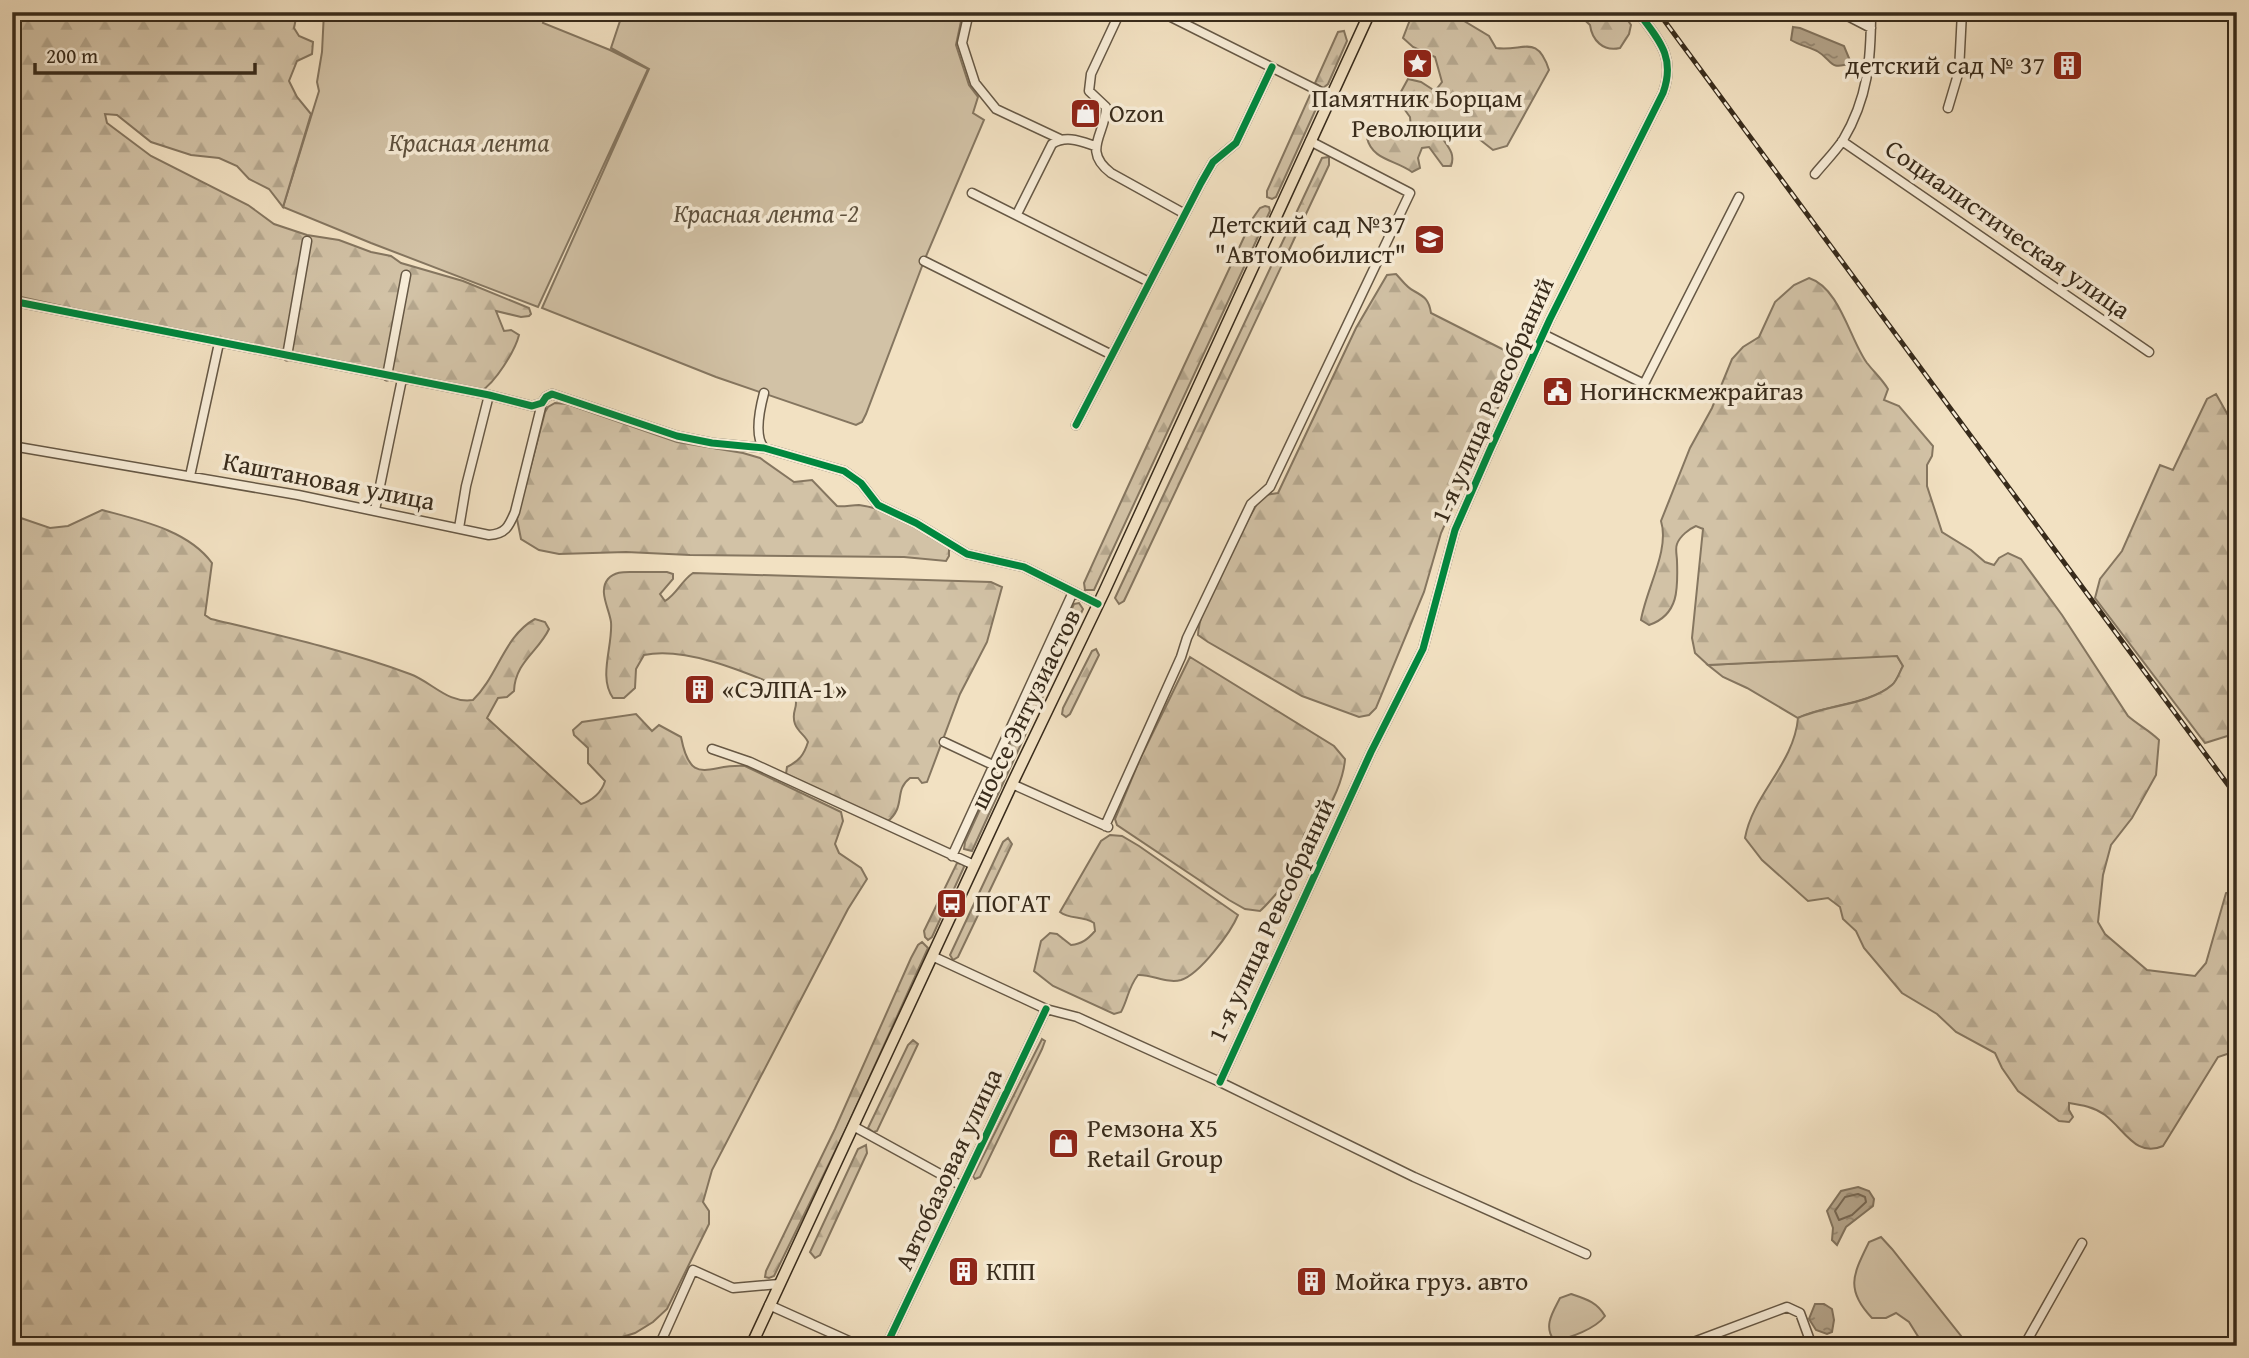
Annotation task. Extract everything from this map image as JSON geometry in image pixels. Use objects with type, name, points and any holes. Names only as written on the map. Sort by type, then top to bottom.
[{"type":"main road","name":"шоссе Энтузиастов","points":[[751,1346],[1098,604],[1370,12]]},
{"type":"street","points":[[969,12],[962,43],[966,59],[979,89],[996,109],[1060,139],[1072,139],[1095,146]]},
{"type":"street","points":[[1120,12],[1091,74],[1089,91],[1106,107],[1106,120],[1095,146],[1096,155],[1101,165],[1185,214]]},
{"type":"street","points":[[1161,12],[1331,97]]},
{"type":"street","name":"1-я улица Ревсобраний","points":[[932,956],[1046,1009],[1077,1017],[1220,1082],[1371,752],[1423,649],[1455,530],[1543,334],[1666,84],[1669,69],[1666,55],[1657,37],[1638,12]]},
{"type":"street","points":[[1840,12],[1871,28]]},
{"type":"street","points":[[1815,174],[1842,141],[1862,99],[1872,49],[1871,12]]},
{"type":"street","points":[[1948,108],[1959,71],[1962,12]]},
{"type":"street","points":[[1076,425],[1110,354],[1213,162],[1236,143],[1272,67]]},
{"type":"street","points":[[1017,214],[1046,154],[1052,144],[1060,139]]},
{"type":"street","points":[[1012,784],[1108,827],[1187,638],[1251,504],[1270,487],[1410,193],[1310,141]]},
{"type":"street","name":"Социалистическая улица","points":[[1842,141],[2149,352]]},
{"type":"street","points":[[972,193],[1149,282]]},
{"type":"street","points":[[1543,334],[1644,384],[1739,197]]},
{"type":"street","points":[[287,356],[307,241]]},
{"type":"street","points":[[924,261],[1110,354]]},
{"type":"street","points":[[387,376],[406,275]]},
{"type":"street","points":[[12,301],[489,395],[532,406],[542,403],[552,394],[677,436],[712,443],[764,448],[844,471],[861,483],[878,505],[916,523],[967,554],[1024,567],[1098,604]]},
{"type":"street","points":[[190,476],[219,343]]},
{"type":"street","points":[[375,510],[402,379]]},
{"type":"street","points":[[764,393],[760,405],[760,443],[764,448]]},
{"type":"street","points":[[459,528],[466,486],[489,395]]},
{"type":"street","name":"Каштановая улица","points":[[12,446],[190,476],[498,535],[509,527],[516,512],[542,403]]},
{"type":"street","points":[[952,856],[1073,592]]},
{"type":"street","points":[[944,742],[993,765]]},
{"type":"street","points":[[712,749],[750,762],[974,865]]},
{"type":"street","name":"Автобазовая улица","points":[[886,1346],[1046,1009]]},
{"type":"street","points":[[1220,1082],[1409,1174],[1586,1254]]},
{"type":"street","points":[[853,1126],[962,1186]]},
{"type":"street","points":[[2024,1346],[2082,1243]]},
{"type":"street","points":[[659,1346],[693,1270],[733,1288],[751,1284],[779,1284]]},
{"type":"street","points":[[769,1305],[860,1346]]},
{"type":"street","points":[[1683,1346],[1711,1341],[1787,1307],[1800,1312],[1812,1346]]},
{"type":"green space","points":[[14,12],[304,12],[296,18],[294,28],[299,36],[313,42],[312,54],[297,61],[289,81],[297,97],[311,114],[283,207],[269,189],[249,179],[237,166],[219,158],[191,155],[151,142],[117,115],[105,114],[107,123],[151,156],[248,205],[274,224],[391,256],[401,263],[463,281],[529,308],[531,314],[521,317],[496,311],[504,331],[511,330],[519,335],[504,366],[481,391],[147,325],[12,295]]},
{"type":"green space","name":"Красная лента","points":[[324,12],[546,12],[543,23],[610,50],[648,69],[538,307],[283,207],[319,91],[317,82]]},
{"type":"green space","name":"Красная лента -2","points":[[623,12],[963,12],[956,45],[969,85],[978,97],[973,113],[984,120],[924,261],[862,422],[856,425],[716,377],[542,308],[649,69],[611,48]]},
{"type":"green space","points":[[1413,12],[1449,12],[1489,36],[1496,48],[1534,48],[1544,59],[1549,70],[1507,146],[1493,150],[1460,124],[1447,125],[1443,139],[1452,155],[1451,166],[1443,166],[1429,147],[1422,148],[1418,158],[1420,168],[1412,172],[1374,151],[1367,138],[1373,129],[1381,128],[1404,135],[1411,128],[1410,117],[1397,99],[1408,79],[1421,82],[1435,91],[1442,82],[1435,57],[1413,47],[1403,38]]},
{"type":"green space","points":[[1576,12],[1622,12],[1631,25],[1629,34],[1620,48],[1608,48],[1599,44],[1590,25]]},
{"type":"green space","points":[[1344,31],[1347,41],[1328,84],[1323,88],[1315,83],[1338,32]]},
{"type":"green space","points":[[1319,93],[1320,100],[1276,197],[1267,197],[1267,191],[1310,95]]},
{"type":"green space","points":[[1329,157],[1329,165],[1124,601],[1119,604],[1115,598],[1322,158]]},
{"type":"green space","points":[[1269,207],[1270,211],[1094,590],[1085,590],[1084,583],[1253,218],[1260,208]]},
{"type":"green space","points":[[1396,274],[1409,288],[1426,299],[1431,313],[1512,354],[1515,372],[1481,443],[1466,456],[1472,464],[1441,533],[1424,592],[1376,708],[1369,715],[1359,717],[1302,696],[1198,635],[1200,620],[1213,586],[1232,549],[1258,502],[1265,495],[1278,493],[1356,328],[1387,275]]},
{"type":"green space","points":[[1809,278],[1829,292],[1836,303],[1867,363],[1888,389],[1884,400],[1899,406],[1933,446],[1927,465],[1927,486],[1942,532],[1985,562],[1994,565],[2008,553],[2021,559],[2062,615],[2128,716],[2159,740],[2156,775],[2132,818],[2111,845],[2103,875],[2098,922],[2105,934],[2147,970],[2195,976],[2206,963],[2226,893],[2237,891],[2237,1054],[2218,1057],[2163,1146],[2154,1149],[2138,1145],[2105,1115],[2083,1106],[2069,1103],[2073,1117],[2069,1122],[2059,1121],[2018,1091],[1995,1053],[1956,1032],[1937,1014],[1902,993],[1864,948],[1856,931],[1843,919],[1840,907],[1828,898],[1808,901],[1762,860],[1745,838],[1756,807],[1789,750],[1798,718],[1883,692],[1894,683],[1903,666],[1897,656],[1708,665],[1695,653],[1692,638],[1703,529],[1696,526],[1685,533],[1677,544],[1676,590],[1671,607],[1666,615],[1649,625],[1641,620],[1660,557],[1663,532],[1661,521],[1690,448],[1712,408],[1732,359],[1743,347],[1759,337],[1775,302],[1794,285]]},
{"type":"green space","points":[[2216,394],[2237,431],[2237,733],[2205,743],[2095,598],[2100,579],[2122,551],[2160,465],[2173,470],[2207,399]]},
{"type":"green space","points":[[555,403],[567,404],[677,442],[760,458],[794,482],[812,480],[837,506],[871,507],[906,521],[949,547],[949,556],[946,561],[904,557],[626,552],[559,554],[539,550],[521,539],[517,519],[545,412]]},
{"type":"green space","points":[[102,510],[162,528],[190,542],[202,552],[212,563],[205,615],[211,619],[386,665],[410,674],[456,699],[473,700],[524,626],[535,619],[545,622],[549,629],[518,672],[514,691],[507,697],[498,698],[487,718],[581,804],[596,796],[605,781],[588,763],[588,748],[574,735],[573,730],[582,722],[636,714],[652,731],[659,725],[681,737],[685,753],[696,768],[703,770],[745,766],[841,812],[843,821],[835,844],[839,853],[861,868],[867,879],[848,909],[712,1170],[703,1202],[709,1211],[709,1224],[667,1309],[653,1322],[635,1333],[594,1346],[12,1346],[12,515],[50,528],[68,526]]},
{"type":"green space","points":[[620,572],[673,574],[673,579],[660,594],[665,601],[693,573],[991,582],[1002,587],[987,642],[960,694],[927,782],[922,783],[918,778],[910,778],[905,783],[897,810],[887,822],[786,774],[787,767],[800,757],[808,742],[795,724],[795,699],[786,689],[716,663],[661,653],[644,655],[636,669],[635,688],[624,698],[613,698],[606,671],[611,622],[605,600],[605,584]]},
{"type":"green space","points":[[1079,603],[1083,609],[972,851],[964,849],[1074,604]]},
{"type":"green space","points":[[1096,649],[1099,655],[1070,714],[1066,717],[1062,714],[1063,708],[1092,651]]},
{"type":"green space","points":[[1897,656],[1903,666],[1892,685],[1872,696],[1798,718],[1723,677],[1708,665]]},
{"type":"green space","points":[[1190,657],[1334,746],[1345,759],[1333,800],[1324,815],[1304,835],[1301,868],[1297,878],[1279,891],[1260,911],[1245,909],[1229,900],[1117,825],[1115,819],[1140,759]]},
{"type":"green space","points":[[1110,835],[1122,836],[1139,846],[1238,915],[1222,941],[1197,970],[1176,981],[1138,975],[1121,1012],[1114,1014],[1053,986],[1034,971],[1041,941],[1050,933],[1057,934],[1071,945],[1084,941],[1095,931],[1094,923],[1060,912],[1101,841]]},
{"type":"green space","points":[[1008,838],[1012,844],[958,957],[953,960],[950,955],[1003,842]]},
{"type":"green space","points":[[957,863],[963,864],[964,867],[932,937],[928,940],[924,931]]},
{"type":"green space","points":[[922,942],[928,948],[847,1127],[774,1276],[765,1277],[911,958]]},
{"type":"green space","points":[[1042,1039],[1045,1041],[1042,1049],[980,1177],[975,1179],[973,1176]]},
{"type":"green space","points":[[913,1040],[918,1044],[877,1131],[873,1132],[868,1128],[908,1045]]},
{"type":"green space","points":[[866,1145],[867,1153],[820,1255],[815,1258],[810,1252],[858,1149]]},
{"type":"green space","points":[[1881,1237],[1969,1346],[1924,1346],[1909,1322],[1896,1313],[1886,1318],[1872,1318],[1863,1308],[1855,1289],[1856,1272],[1869,1242]]},
{"type":"green space","points":[[1571,1294],[1595,1304],[1605,1316],[1582,1332],[1554,1340],[1549,1330],[1552,1314],[1560,1298]]},
{"type":"water","points":[[1793,27],[1844,46],[1851,63],[1834,65],[1817,51],[1791,40]]},
{"type":"water","points":[[1858,1187],[1869,1191],[1874,1199],[1873,1206],[1846,1227],[1837,1245],[1832,1240],[1833,1228],[1827,1211],[1841,1191]]},
{"type":"water","points":[[1815,1304],[1824,1304],[1832,1309],[1832,1332],[1827,1334],[1816,1330],[1809,1319]]},
{"type":"railway","points":[[1658,12],[2237,797]]},
{"type":"marked path","points":[[1709,1337],[1712,1346]]},
{"type":"cycle path","points":[[1220,1082],[1371,752],[1423,649],[1455,530],[1490,450],[1550,319],[1663,93],[1668,69],[1666,59],[1659,40],[1638,12]]},
{"type":"cycle path","points":[[1076,425],[1201,183],[1213,162],[1236,143],[1272,67]]},
{"type":"cycle path","points":[[12,301],[489,395],[532,406],[542,403],[552,394],[677,436],[712,443],[764,448],[844,471],[861,483],[878,505],[916,523],[967,554],[1024,567],[1098,604]]},
{"type":"cycle path","points":[[886,1346],[1046,1009]]},
{"type":"place","name":"Памятник Борцам Революции","points":[[1417,63]]},
{"type":"place","name":"детский сад № 37","points":[[2068,65]]},
{"type":"place","name":"Ozon","points":[[1086,113]]},
{"type":"place","name":"Детский сад №37 \"Автомобилист\"","points":[[1429,239]]},
{"type":"place","name":"Ногинскмежрайгаз","points":[[1557,391]]},
{"type":"place","name":"«СЭЛПА-1»","points":[[699,689]]},
{"type":"place","name":"ПОГАТ","points":[[952,903]]},
{"type":"place","name":"Ремзона X5 Retail Group","points":[[1064,1143]]},
{"type":"place","name":"КПП","points":[[963,1271]]},
{"type":"place","name":"Мойка груз. авто","points":[[1312,1281]]}]
